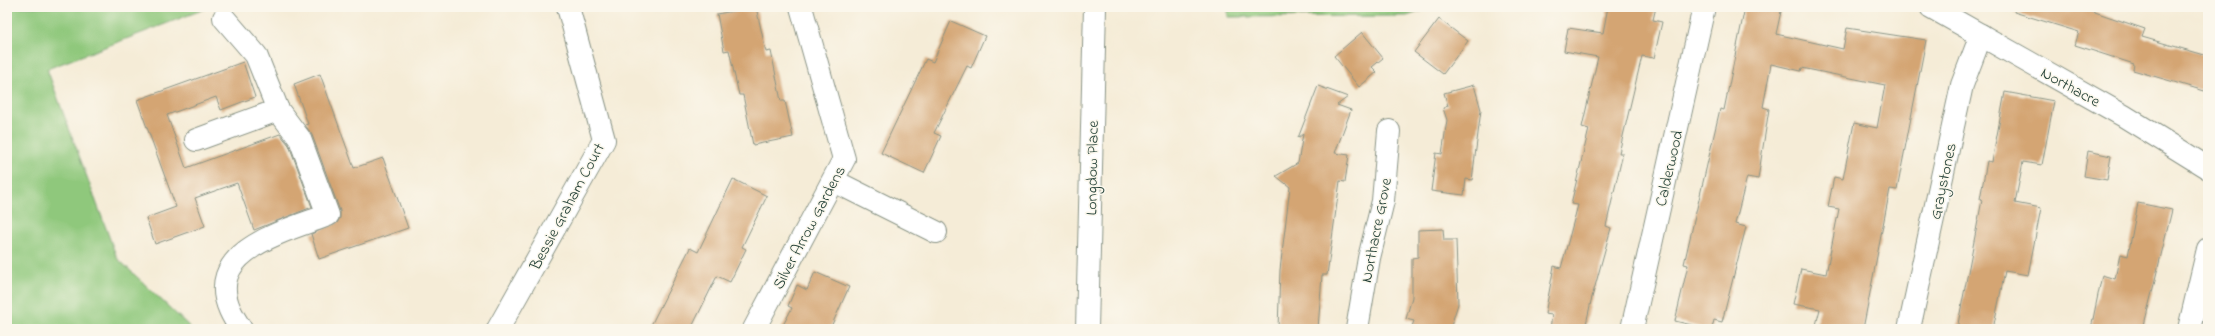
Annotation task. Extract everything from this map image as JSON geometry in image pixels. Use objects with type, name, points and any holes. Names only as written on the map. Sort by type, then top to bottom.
[{"type":"street","name":"Bessie Graham Court","points":[[498,329],[604,140],[568,7]]},
{"type":"street","name":"Silver Arrow Gardens","points":[[754,329],[834,181],[844,159],[801,7]]},
{"type":"street","name":"Longdow Place","points":[[1087,329],[1095,7]]},
{"type":"street","name":"Calderwood","points":[[1632,329],[1704,7]]},
{"type":"street","name":"Northacre","points":[[1931,7],[2124,116],[2208,168]]},
{"type":"street","points":[[224,18],[256,55],[278,110],[300,139],[328,215],[260,241],[244,251],[233,262],[227,277],[226,293],[229,309],[241,329]]},
{"type":"street","name":"Graystones","points":[[1909,329],[1962,85],[1981,35]]},
{"type":"street","points":[[196,140],[278,110]]},
{"type":"street","name":"Northacre Grove","points":[[1357,329],[1369,258],[1384,194],[1389,131]]},
{"type":"street","points":[[834,181],[936,232]]},
{"type":"street","points":[[2189,329],[2208,249]]},
{"type":"green space","points":[[7,7],[210,7],[47,69],[117,258],[192,329],[7,329]]},
{"type":"green space","points":[[1228,7],[1434,7],[1407,16],[1228,17]]},
{"type":"building","points":[[756,7],[766,52],[771,51],[781,101],[785,101],[793,137],[753,145],[743,95],[739,95],[729,50],[724,51],[717,14]]},
{"type":"building","points":[[1608,7],[1656,7],[1653,20],[1662,22],[1654,58],[1642,56],[1619,153],[1623,153],[1606,226],[1611,228],[1585,329],[1550,329],[1552,315],[1545,314],[1554,266],[1561,268],[1578,205],[1571,204],[1589,129],[1582,127],[1598,57],[1564,51],[1568,28],[1603,33]]},
{"type":"building","points":[[1745,7],[1782,7],[1776,34],[1843,49],[1847,28],[1926,40],[1897,190],[1890,189],[1863,329],[1815,329],[1820,309],[1793,304],[1801,269],[1826,274],[1839,209],[1828,207],[1834,177],[1843,179],[1854,123],[1877,128],[1885,85],[1802,68],[1801,71],[1771,64],[1763,107],[1769,109],[1758,179],[1747,177],[1735,224],[1746,227],[1722,322],[1714,320],[1712,329],[1708,329],[1675,321],[1688,265],[1684,264],[1720,109],[1724,110]]},
{"type":"building","points":[[2015,7],[2080,7],[2145,29],[2142,37],[2208,56],[2208,92],[2133,70],[2134,64],[2075,45],[2079,32],[2014,12]]},
{"type":"building","points":[[1439,19],[1468,41],[1443,74],[1414,52]]},
{"type":"building","points":[[951,21],[985,36],[971,68],[967,66],[934,133],[941,136],[924,173],[881,153],[926,59],[933,62]]},
{"type":"building","points":[[1362,32],[1383,58],[1372,67],[1377,72],[1359,87],[1334,56]]},
{"type":"building","points":[[243,62],[255,97],[221,110],[216,97],[167,115],[186,168],[280,134],[289,145],[312,207],[254,230],[237,183],[195,198],[205,226],[155,244],[146,218],[176,207],[137,100]]},
{"type":"building","points":[[320,74],[354,168],[383,158],[408,228],[319,259],[311,234],[337,223],[340,218],[340,211],[312,135],[305,125],[308,124],[294,84]]},
{"type":"building","points":[[1474,85],[1481,110],[1472,180],[1466,179],[1464,195],[1431,191],[1436,153],[1442,154],[1447,120],[1443,108],[1448,106],[1444,93]]},
{"type":"building","points":[[1318,86],[1348,97],[1337,105],[1351,110],[1335,153],[1349,155],[1345,182],[1340,181],[1327,275],[1322,275],[1318,329],[1278,329],[1280,270],[1290,187],[1276,176],[1298,163],[1303,134],[1298,138]]},
{"type":"building","points":[[2005,92],[2054,101],[2042,165],[2023,162],[2015,203],[2041,208],[2028,275],[2005,271],[1993,329],[1957,329],[1982,200],[1980,199],[1987,161],[1992,162]]},
{"type":"building","points":[[2088,151],[2111,156],[2107,180],[2084,176]]},
{"type":"building","points":[[733,179],[767,196],[742,247],[746,249],[730,282],[717,276],[691,329],[649,329],[690,248],[698,252]]},
{"type":"building","points":[[2138,203],[2172,210],[2143,329],[2091,329],[2102,275],[2115,279],[2120,254],[2128,256]]},
{"type":"building","points":[[1443,229],[1444,240],[1456,240],[1458,304],[1450,329],[1411,329],[1414,321],[1406,319],[1412,297],[1412,258],[1418,257],[1418,230]]},
{"type":"building","points":[[815,272],[849,287],[830,329],[781,329],[792,308],[788,306],[797,285],[807,290]]}]
